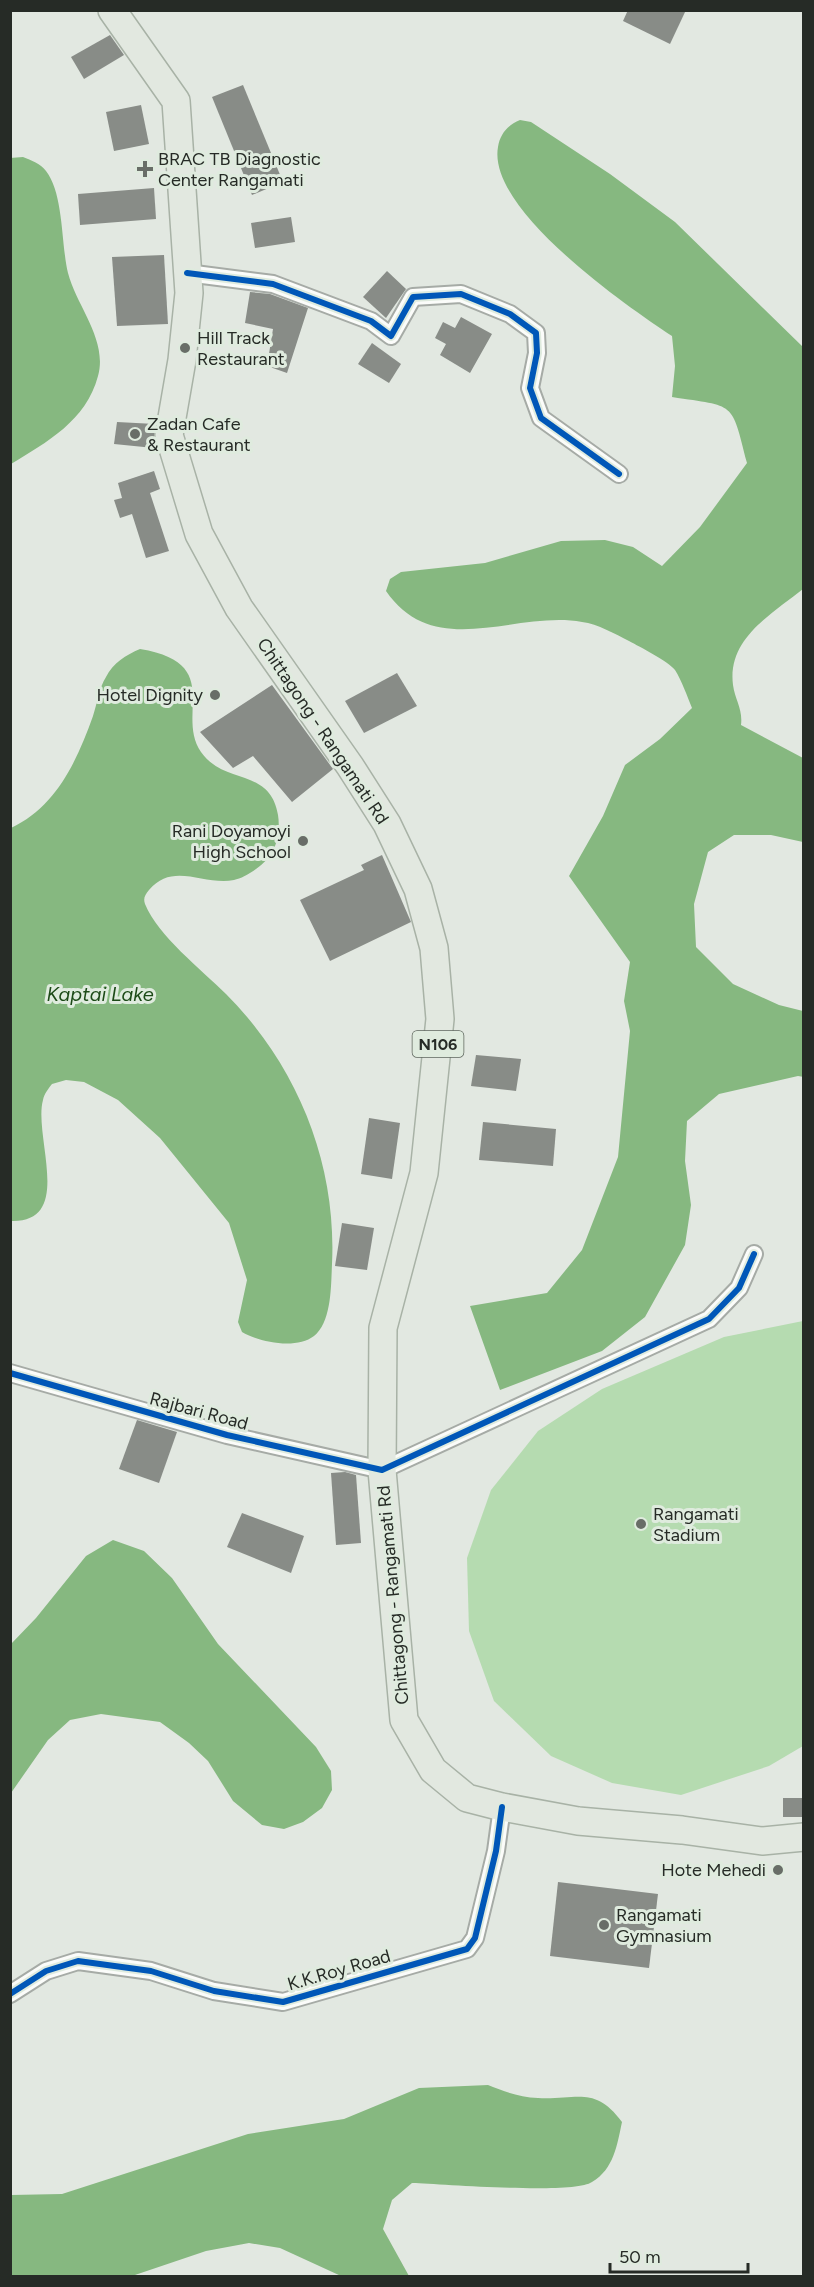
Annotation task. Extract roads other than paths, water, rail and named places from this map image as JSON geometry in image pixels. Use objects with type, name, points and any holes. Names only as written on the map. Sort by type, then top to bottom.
[{"type":"highway","name":"Chittagong - Rangamati Rd","points":[[112,10],[176,101],[189,293],[182,360],[169,435],[199,534],[239,608],[350,766],[387,824],[418,889],[434,948],[440,1019],[424,1173],[383,1328],[382,1470],[404,1720],[433,1770],[467,1797],[502,1807],[578,1821],[682,1830],[762,1841],[804,1837]]},
{"type":"street","points":[[186,273],[273,284],[371,321],[391,336],[413,297],[462,294],[510,314],[536,333],[537,353],[530,388],[541,418],[619,474]]},
{"type":"street","points":[[382,1470],[709,1319],[739,1288],[754,1254]]},
{"type":"street","name":"Rajbari Road","points":[[10,1373],[227,1435],[382,1470]]},
{"type":"street","name":"K.K.Roy Road","points":[[10,1994],[46,1971],[78,1961],[151,1971],[214,1991],[283,2002],[467,1949],[476,1938],[496,1851],[502,1807]]},
{"type":"water","points":[[520,120],[531,122],[610,174],[675,222],[803,347],[803,589],[766,618],[744,641],[733,668],[733,685],[741,714],[741,725],[803,758],[803,842],[771,835],[734,835],[708,852],[694,904],[696,947],[733,984],[779,1005],[803,1011],[804,1077],[798,1076],[719,1094],[687,1121],[685,1161],[691,1205],[685,1245],[645,1317],[602,1351],[500,1390],[470,1306],[547,1293],[582,1250],[618,1157],[630,1031],[624,1001],[630,962],[569,876],[603,816],[625,765],[660,739],[692,708],[680,679],[671,666],[647,650],[600,627],[582,622],[556,620],[477,629],[452,629],[428,624],[406,612],[386,591],[390,579],[401,572],[485,563],[561,541],[605,540],[633,547],[662,566],[700,527],[747,463],[738,428],[728,410],[708,403],[672,397],[675,366],[672,336],[623,302],[563,253],[536,226],[514,198],[500,172],[498,147],[505,130]]},
{"type":"water","points":[[23,157],[41,166],[52,181],[59,206],[68,273],[95,337],[100,363],[92,392],[75,418],[51,438],[11,464],[10,158]]},
{"type":"water","name":"Kaptai Lake","points":[[140,649],[166,656],[182,666],[190,678],[193,692],[194,737],[201,752],[222,769],[256,783],[266,790],[273,800],[278,815],[278,835],[273,850],[264,862],[249,874],[239,879],[223,881],[189,876],[168,877],[158,881],[145,895],[144,900],[151,916],[170,940],[226,994],[251,1022],[273,1052],[292,1084],[307,1118],[328,1189],[332,1226],[332,1264],[329,1302],[324,1322],[314,1336],[298,1343],[278,1343],[258,1339],[242,1332],[238,1322],[247,1280],[229,1223],[160,1138],[118,1100],[84,1082],[66,1080],[52,1084],[45,1093],[41,1116],[47,1193],[42,1208],[30,1218],[11,1221],[11,828],[41,808],[53,795],[80,750],[109,672],[120,660]]},
{"type":"water","points":[[113,1540],[144,1551],[172,1578],[218,1644],[316,1747],[331,1771],[332,1790],[322,1808],[303,1822],[284,1829],[262,1825],[233,1801],[208,1761],[189,1743],[160,1722],[101,1714],[70,1720],[48,1740],[11,1793],[11,1644],[36,1618],[86,1556]]},
{"type":"water","points":[[488,2085],[525,2097],[584,2097],[603,2103],[622,2122],[613,2156],[599,2177],[580,2186],[560,2188],[478,2187],[412,2183],[392,2200],[383,2229],[409,2276],[341,2276],[280,2248],[249,2243],[206,2251],[132,2276],[11,2276],[11,2195],[62,2194],[248,2134],[344,2119],[419,2088]]},
{"type":"place","name":"BRAC TB Diagnostic Center Rangamati","points":[[145,169]]},
{"type":"place","name":"Hill Track Restaurant","points":[[185,348]]},
{"type":"place","name":"Zadan Cafe & Restaurant","points":[[135,434]]},
{"type":"place","name":"Hotel Dignity","points":[[215,695]]},
{"type":"place","name":"Rani Doyamoyi High School","points":[[303,841]]},
{"type":"place","name":"Rangamati Stadium","points":[[641,1524]]},
{"type":"place","name":"Hote Mehedi","points":[[778,1870]]},
{"type":"place","name":"Rangamati Gymnasium","points":[[604,1925]]}]
